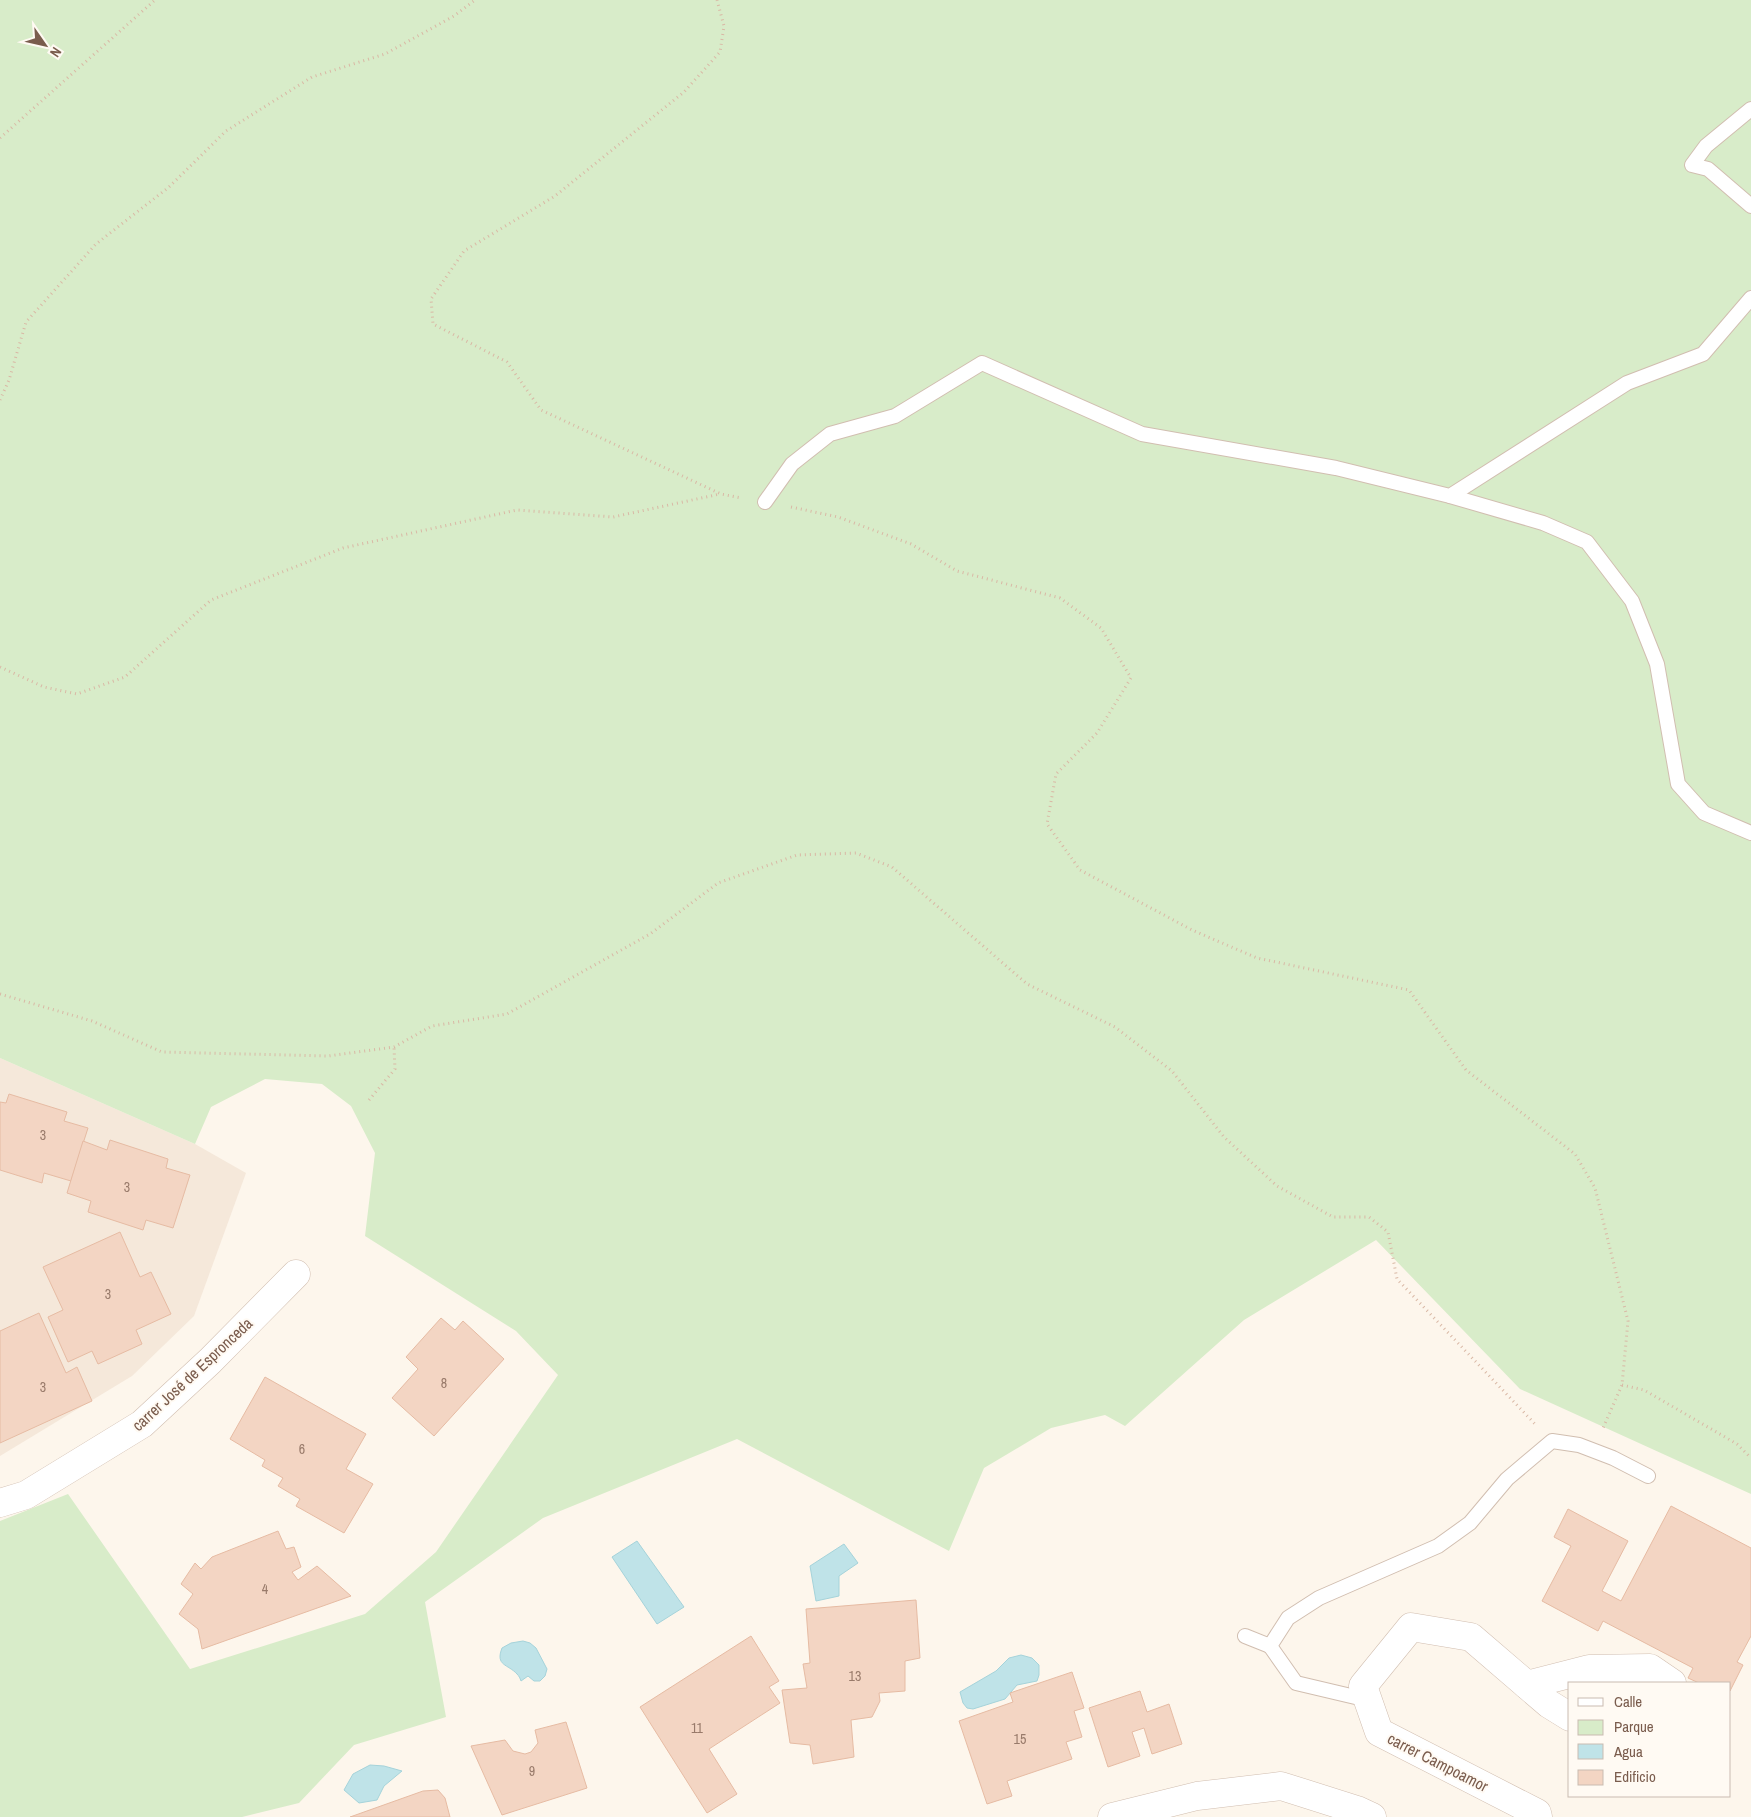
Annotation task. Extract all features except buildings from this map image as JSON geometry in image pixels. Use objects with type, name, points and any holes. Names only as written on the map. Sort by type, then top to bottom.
[{"type":"street","name":"carrer José de Espronceda","points":[[0,1503],[26,1495],[142,1424],[210,1361],[296,1274]]},
{"type":"street","name":"carrer Campoamor","points":[[1538,1817],[1537,1813],[1379,1732],[1363,1686],[1411,1626],[1471,1637],[1549,1704],[1568,1715]]},
{"type":"street","points":[[1527,1685],[1598,1668],[1650,1668],[1671,1682]]},
{"type":"street","points":[[1112,1817],[1197,1796],[1281,1786],[1357,1810],[1372,1817]]},
{"type":"lane","points":[[1751,109],[1706,146],[1692,165],[1708,169],[1751,206]]},
{"type":"lane","points":[[1450,496],[1627,383],[1703,354],[1751,298]]},
{"type":"lane","points":[[765,502],[792,464],[830,434],[895,416],[982,363],[1142,434],[1336,468],[1450,496],[1543,523],[1587,542],[1632,601],[1657,664],[1678,784],[1704,813],[1751,832]]},
{"type":"lane","points":[[1270,1646],[1288,1618],[1318,1598],[1438,1546],[1470,1523],[1507,1479],[1552,1440],[1579,1445],[1593,1450],[1648,1476]]},
{"type":"lane","points":[[1244,1636],[1270,1646],[1296,1683],[1368,1700]]},
{"type":"path","points":[[0,138],[155,0]]},
{"type":"path","points":[[0,400],[9,380],[26,322],[96,244],[169,187],[226,131],[312,77],[385,54],[454,16],[474,0]]},
{"type":"path","points":[[717,0],[724,26],[720,52],[684,92],[555,196],[464,251],[430,299],[433,324],[507,362],[541,410],[721,494],[838,517],[911,544],[957,571],[1060,598],[1101,628],[1131,678],[1097,733],[1056,774],[1047,824],[1080,870],[1192,930],[1257,958],[1409,990],[1466,1070],[1575,1154],[1595,1188],[1628,1321],[1622,1385],[1593,1450]]},
{"type":"path","points":[[0,667],[44,687],[76,694],[125,677],[211,600],[343,548],[517,510],[613,517],[721,494]]},
{"type":"path","points":[[0,994],[92,1021],[162,1052],[328,1056],[394,1047],[432,1026],[507,1014],[650,934],[718,883],[797,855],[856,853],[892,867],[1027,984],[1115,1027],[1172,1071],[1224,1136],[1276,1186],[1333,1217],[1369,1218],[1388,1232],[1397,1279],[1518,1408],[1552,1440]]},
{"type":"path","points":[[369,1100],[395,1070],[394,1047]]},
{"type":"path","points":[[1622,1385],[1644,1390],[1737,1444],[1751,1458]]},
{"type":"shaded area","points":[[0,1058],[195,1144],[246,1173],[194,1316],[132,1376],[0,1456]]},
{"type":"green space","points":[[0,0],[1751,0],[1751,1494],[1520,1389],[1376,1240],[1244,1320],[1125,1426],[1105,1415],[1051,1428],[984,1468],[949,1551],[737,1439],[543,1518],[425,1602],[446,1717],[354,1745],[299,1803],[242,1817],[0,1817],[0,1521],[68,1494],[190,1669],[365,1614],[436,1552],[558,1375],[516,1331],[365,1236],[375,1153],[351,1106],[322,1084],[265,1079],[211,1107],[195,1144],[0,1058]]},
{"type":"water","points":[[637,1541],[684,1607],[657,1624],[612,1557]]},
{"type":"water","points":[[844,1544],[858,1563],[839,1576],[839,1596],[816,1601],[810,1566]]},
{"type":"water","points":[[523,1641],[530,1643],[536,1648],[547,1669],[545,1676],[540,1681],[534,1681],[528,1676],[521,1681],[517,1674],[501,1662],[500,1654],[502,1648],[511,1643]]},
{"type":"water","points":[[1021,1655],[1032,1658],[1039,1665],[1037,1681],[1017,1685],[1005,1699],[973,1709],[967,1708],[963,1703],[960,1692],[996,1671],[1009,1658]]},
{"type":"water","points":[[370,1765],[384,1766],[402,1771],[384,1786],[377,1800],[359,1803],[344,1790],[353,1774]]}]
